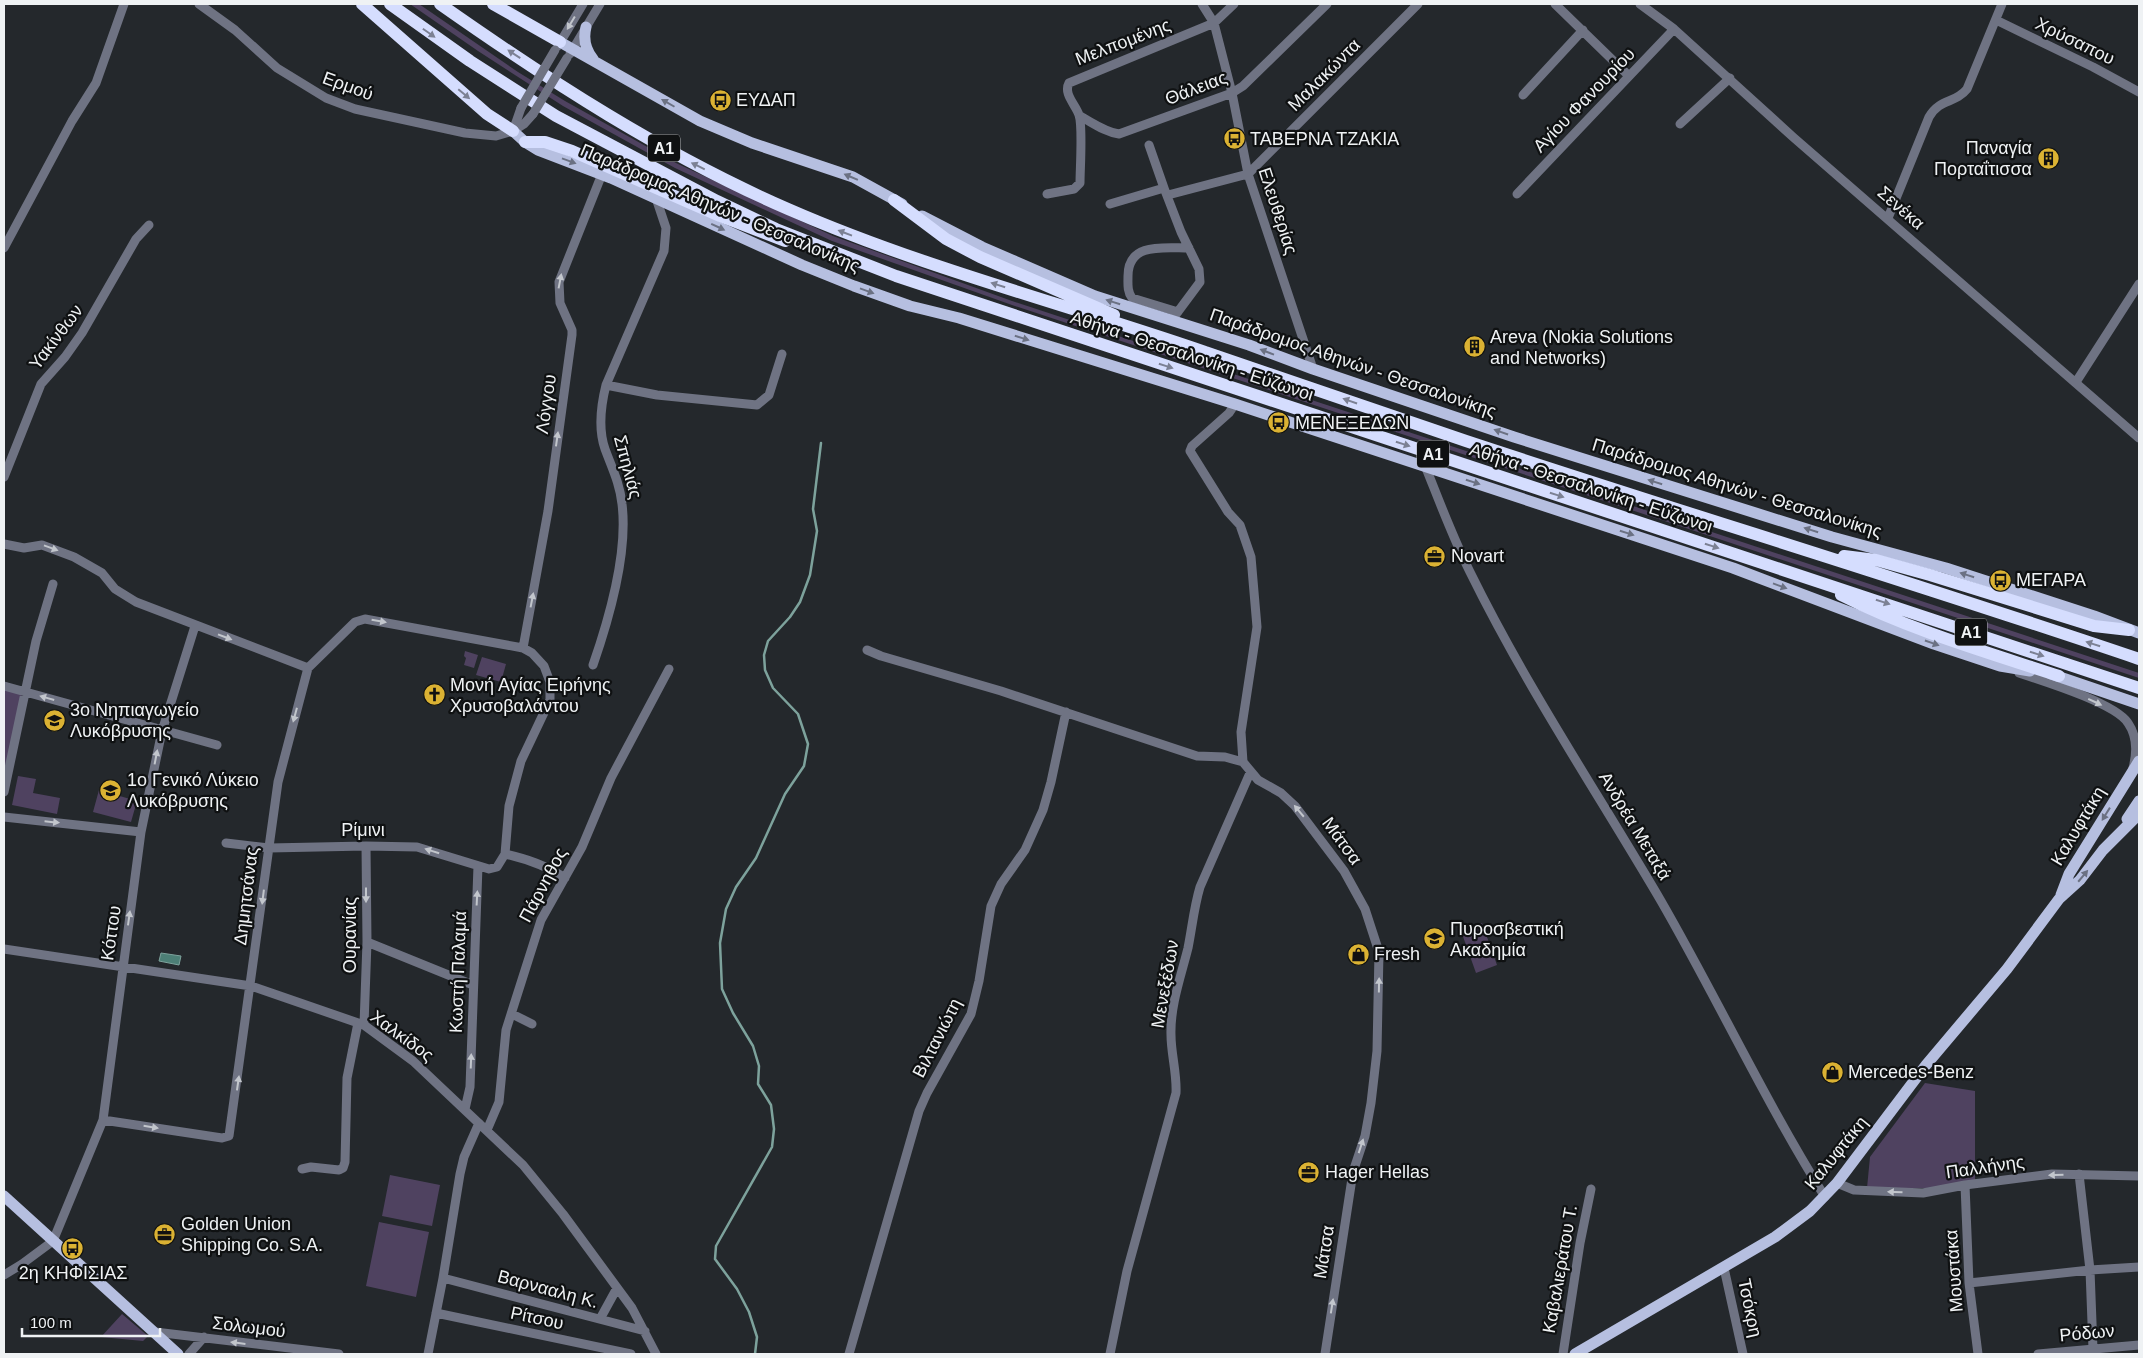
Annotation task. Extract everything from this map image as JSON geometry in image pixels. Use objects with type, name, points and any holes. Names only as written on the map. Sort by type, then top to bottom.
[{"type":"highway","points":[[362,4],[473,102],[513,131]]},
{"type":"highway","name":"Αθήνα - Θεσσαλονίκη - Εύζωνοι","points":[[390,4],[470,61],[556,116],[717,201],[776,229],[896,276],[2139,688]]},
{"type":"highway","name":"Αθήνα - Θεσσαλονίκη - Εύζωνοι","points":[[440,4],[572,94],[678,156],[785,208],[907,257],[1145,331],[1468,442],[1809,550],[2139,659]]},
{"type":"highway","points":[[493,4],[557,46]]},
{"type":"highway","points":[[525,142],[545,142],[572,151],[720,216],[774,237],[827,255],[850,258]]},
{"type":"highway","points":[[894,200],[946,238],[980,257],[1097,307],[1145,331]]},
{"type":"highway","points":[[1809,550],[1876,560],[2094,626],[2134,631]]},
{"type":"highway","points":[[1803,576],[1876,612],[2059,676]]},
{"type":"main road","points":[[586,27],[585,45],[594,60]]},
{"type":"main road","name":"Παράδρομος Αθηνών - Θεσσαλονίκης","points":[[557,46],[570,54],[594,60],[700,122],[752,143],[853,176],[982,247],[1096,296],[1175,316],[1312,369],[1598,464],[1832,537],[1946,568],[2094,616],[2134,631]]},
{"type":"main road","name":"Παράδρομος Αθηνών - Θεσσαλονίκης","points":[[513,131],[538,150],[602,174],[802,265],[910,306],[959,318],[1235,404],[1733,568],[1874,622],[2000,666],[2059,676],[2139,704]]},
{"type":"main road","points":[[2117,696],[2130,704],[2139,715]]},
{"type":"main road","name":"Καλυφτάκη","points":[[2060,900],[2069,874],[2139,761]]},
{"type":"main road","points":[[2103,850],[2139,802]]},
{"type":"main road","name":"Καλυφτάκη","points":[[1575,1354],[1724,1268],[1793,1225],[1825,1197],[1926,1065],[2007,969],[2060,900],[2080,880],[2103,850],[2139,814]]},
{"type":"main road","points":[[4,1196],[178,1354]]},
{"type":"street","points":[[4,248],[72,121],[96,83],[124,4]]},
{"type":"street","name":"Ερμού","points":[[199,4],[235,30],[277,68],[338,104],[465,133],[496,136],[513,131]]},
{"type":"street","points":[[513,131],[521,108],[583,4]]},
{"type":"street","points":[[513,131],[534,114],[600,4]]},
{"type":"street","name":"Ελευθερίας","points":[[1202,4],[1214,23],[1232,93],[1248,174],[1312,369]]},
{"type":"street","name":"Μελπομένης","points":[[1080,116],[1068,93],[1067,87],[1073,79],[1214,23],[1234,4]]},
{"type":"street","name":"Θάλειας","points":[[1080,116],[1108,132],[1118,134],[1232,93],[1244,86],[1327,4]]},
{"type":"street","name":"Μαλακώντα","points":[[1248,174],[1418,4]]},
{"type":"street","points":[[1555,4],[1629,76]]},
{"type":"street","name":"Σενέκα","points":[[1640,4],[1674,30],[1730,78],[1793,137],[2139,438]]},
{"type":"street","points":[[1888,218],[1929,118],[1939,104],[1959,97],[1967,89],[2002,4]]},
{"type":"street","name":"Χρύσαπου","points":[[1996,20],[2093,67],[2139,92]]},
{"type":"street","points":[[1523,95],[1583,30]]},
{"type":"street","name":"Αγίου Φανουρίου","points":[[1517,194],[1674,30]]},
{"type":"street","points":[[1680,124],[1730,78]]},
{"type":"street","points":[[1047,194],[1074,189],[1080,183],[1080,116]]},
{"type":"street","points":[[1149,145],[1181,232],[1189,248],[1201,276],[1200,282],[1175,316],[1132,298],[1128,292],[1128,264],[1136,254],[1145,250],[1189,248]]},
{"type":"street","name":"Λόγγου","points":[[523,648],[547,520],[572,335],[572,330],[560,303],[559,282],[602,174]]},
{"type":"street","points":[[1110,204],[1248,174]]},
{"type":"street","name":"Σπηλιάς","points":[[593,665],[605,631],[623,540],[624,518],[618,481],[604,448],[601,432],[601,403],[606,385],[664,251],[666,228],[656,198]]},
{"type":"street","name":"Υακίνθων","points":[[4,478],[41,384],[65,357],[82,333],[136,239],[149,225]]},
{"type":"street","points":[[2076,382],[2139,284]]},
{"type":"street","points":[[606,385],[657,395],[756,405],[768,395],[782,354]]},
{"type":"street","points":[[867,650],[881,656],[1066,712],[1197,756],[1225,757],[1243,762],[1241,732],[1258,626],[1251,557],[1240,525],[1228,512],[1190,450],[1192,446],[1229,413],[1235,404]]},
{"type":"street","name":"Ανδρέα Μεταξά","points":[[1426,468],[1452,532],[1479,589],[1540,700],[1679,933],[1755,1076],[1825,1197]]},
{"type":"street","points":[[4,544],[24,548],[42,544],[74,556],[102,573],[115,588],[136,602],[308,668],[355,622],[362,619],[523,648],[532,653],[544,666],[550,682],[551,692],[546,710],[521,760],[509,806],[504,854],[530,859],[565,878]]},
{"type":"street","points":[[4,792],[36,641],[53,584]]},
{"type":"street","name":"Κόττου","points":[[52,1240],[103,1120],[122,966],[142,832],[162,731],[195,626]]},
{"type":"street","points":[[2000,666],[2072,692],[2122,716],[2131,729],[2136,746],[2135,760],[2131,773]]},
{"type":"street","name":"Δημητσάνας","points":[[103,1120],[222,1138],[229,1136],[278,782],[308,668]]},
{"type":"street","name":"Πάρνηθος","points":[[487,1130],[499,1102],[504,1045],[541,920],[582,846],[611,778],[669,670]]},
{"type":"street","points":[[4,686],[217,745]]},
{"type":"street","name":"Βιλτανιώτη","points":[[849,1354],[919,1111],[971,1014],[980,981],[992,906],[1001,884],[1025,850],[1043,810],[1050,787],[1066,712]]},
{"type":"street","name":"Μάτσα","points":[[1243,762],[1250,772],[1295,806],[1344,871],[1365,909],[1379,952],[1379,998],[1374,1083],[1365,1136],[1353,1172],[1325,1354]]},
{"type":"street","name":"Μενεξέδων","points":[[1110,1354],[1127,1271],[1176,1093],[1177,1078],[1171,1036],[1172,1018],[1195,902],[1205,874],[1250,772]]},
{"type":"street","points":[[4,817],[142,832]]},
{"type":"street","name":"Ρίμινι","points":[[226,843],[269,848],[417,847],[489,870],[497,867],[504,854]]},
{"type":"street","name":"Ουρανίας","points":[[302,1169],[311,1166],[339,1170],[343,1168],[345,1162],[347,1078],[361,1024],[367,942],[366,846]]},
{"type":"street","name":"Κωστή Παλαμά","points":[[465,1109],[470,1087],[478,866]]},
{"type":"street","points":[[367,942],[473,985]]},
{"type":"street","name":"Χαλκίδος","points":[[4,949],[251,986],[361,1024],[413,1061],[523,1165],[563,1214],[617,1288],[645,1331],[656,1354]]},
{"type":"street","points":[[512,1014],[532,1024]]},
{"type":"street","points":[[428,1354],[462,1166],[479,1123]]},
{"type":"street","name":"Παλλήνης","points":[[1837,1183],[1854,1190],[1923,1193],[1965,1185],[2052,1174],[2139,1176]]},
{"type":"street","points":[[2079,1174],[2090,1270],[2092,1351]]},
{"type":"street","name":"Μουστάκα","points":[[1965,1185],[1969,1283],[1978,1354]]},
{"type":"street","name":"Καβαλιεράτου Τ.","points":[[1562,1354],[1591,1189]]},
{"type":"street","points":[[4,1275],[22,1264],[52,1240]]},
{"type":"street","points":[[1969,1283],[2090,1270],[2139,1267]]},
{"type":"street","name":"Τσόκρη","points":[[1724,1268],[1743,1354]]},
{"type":"street","name":"Βαρνααλη Κ.","points":[[443,1278],[645,1331]]},
{"type":"street","points":[[600,1319],[617,1288]]},
{"type":"street","name":"Ρίτσου","points":[[436,1313],[631,1354]]},
{"type":"street","name":"Σολωμού","points":[[155,1332],[339,1354]]},
{"type":"street","points":[[189,1354],[204,1337]]},
{"type":"street","name":"Ρόδων","points":[[2038,1354],[2092,1351],[2139,1345]]},
{"type":"shaded area","points":[[410,4],[419,4],[518,72],[565,101],[676,163],[833,236],[1012,301],[2139,673],[2139,678],[1012,305],[832,241],[675,168],[563,106]]},
{"type":"shaded area","points":[[465,651],[478,655],[474,668],[464,665]]},
{"type":"shaded area","points":[[482,657],[506,664],[501,682],[476,675]]},
{"type":"shaded area","points":[[4,688],[22,693],[4,775]]},
{"type":"shaded area","points":[[18,776],[36,779],[33,793],[60,798],[57,814],[12,805]]},
{"type":"shaded area","points":[[99,790],[137,801],[131,822],[93,812]]},
{"type":"shaded area","points":[[1482,923],[1497,965],[1476,973],[1461,931]]},
{"type":"shaded area","points":[[161,953],[181,956],[179,965],[159,961]]},
{"type":"shaded area","points":[[1925,1083],[1975,1091],[1975,1181],[1933,1188],[1867,1188],[1870,1157]]},
{"type":"shaded area","points":[[390,1175],[440,1185],[432,1226],[382,1216]]},
{"type":"shaded area","points":[[379,1222],[429,1232],[416,1297],[366,1286]]},
{"type":"shaded area","points":[[122,1314],[148,1336],[143,1341],[101,1337]]},
{"type":"waterway","points":[[755,1354],[757,1337],[749,1312],[737,1289],[715,1259],[716,1246],[772,1147],[774,1129],[771,1105],[758,1084],[759,1066],[753,1046],[733,1013],[722,989],[720,943],[726,909],[736,887],[756,858],[785,794],[804,766],[808,744],[798,714],[773,688],[765,670],[764,655],[768,641],[790,617],[800,602],[810,575],[817,531],[813,509],[821,443]]},
{"type":"place","name":"ΕΥΔΑΠ","points":[[720,100]]},
{"type":"place","name":"ΤΑΒΕΡΝΑ ΤΖΑΚΙΑ","points":[[1234,139]]},
{"type":"place","name":"Παναγία Πορταΐτισσα","points":[[2048,158]]},
{"type":"place","name":"Areva (Nokia Solutions and Networks)","points":[[1474,347]]},
{"type":"place","name":"ΜΕΝΕΞΕΔΩΝ","points":[[1279,423]]},
{"type":"place","name":"Novart","points":[[1435,556]]},
{"type":"place","name":"ΜΕΓΑΡΑ","points":[[2000,580]]},
{"type":"place","name":"Μονή Αγίας Ειρήνης Χρυσοβαλάντου","points":[[434,695]]},
{"type":"place","name":"3ο Νηπιαγωγείο Λυκόβρυσης","points":[[54,720]]},
{"type":"place","name":"1ο Γενικό Λύκειο Λυκόβρυσης","points":[[111,790]]},
{"type":"place","name":"Πυροσβεστική Ακαδημία","points":[[1434,939]]},
{"type":"place","name":"Fresh","points":[[1358,954]]},
{"type":"place","name":"Mercedes-Benz","points":[[1832,1072]]},
{"type":"place","name":"Hager Hellas","points":[[1309,1172]]},
{"type":"place","name":"Golden Union Shipping Co. S.A.","points":[[165,1234]]},
{"type":"place","name":"2η ΚΗΦΙΣΙΑΣ","points":[[73,1248]]}]
